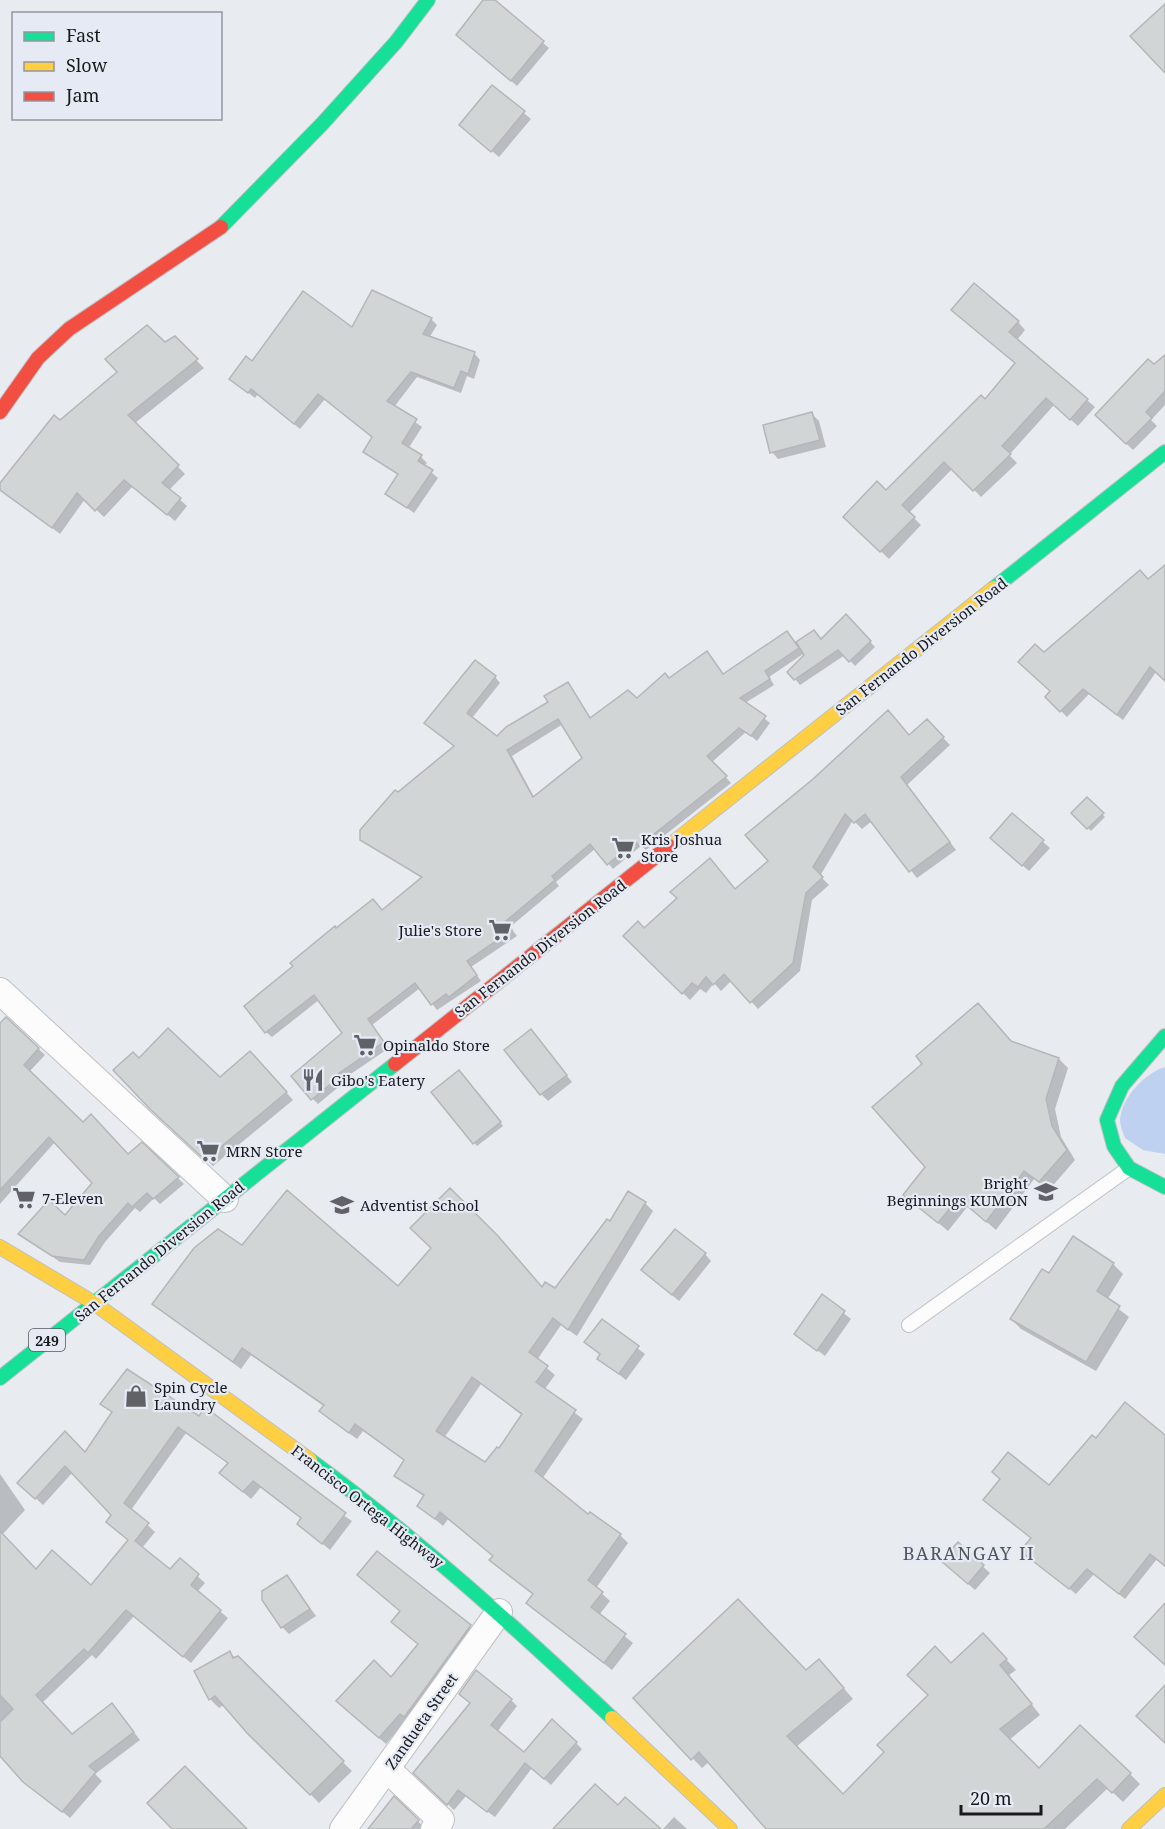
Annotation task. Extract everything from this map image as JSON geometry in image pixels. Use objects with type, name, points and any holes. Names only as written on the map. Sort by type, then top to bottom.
[{"type":"main road","points":[[0,412],[38,358],[69,330],[225,224],[337,108],[396,42],[428,0]]},
{"type":"main road","name":"San Fernando Diversion Road","points":[[0,1378],[1165,452]]},
{"type":"main road","points":[[1165,1036],[1122,1086],[1107,1120],[1114,1146],[1130,1168],[1165,1187]]},
{"type":"main road","name":"Francisco Ortega Highway","points":[[0,1247],[94,1303],[385,1515],[499,1612],[730,1829]]},
{"type":"main road","points":[[1129,1829],[1165,1795]]},
{"type":"street","points":[[0,991],[225,1198]]},
{"type":"street","name":"Zandueta Street","points":[[343,1829],[499,1612]]},
{"type":"street","points":[[387,1769],[441,1820],[434,1829]]},
{"type":"lane","points":[[909,1325],[1130,1168]]},
{"type":"shaded area","points":[[1165,1067],[1165,1154],[1143,1150],[1125,1138],[1120,1120],[1125,1103],[1135,1087],[1157,1070]]},
{"type":"building","points":[[483,0],[495,0],[544,41],[511,81],[456,35]]},
{"type":"building","points":[[1165,4],[1165,73],[1130,36]]},
{"type":"building","points":[[492,85],[525,111],[491,152],[459,125]]},
{"type":"building","points":[[974,283],[1019,321],[1009,332],[1088,399],[1070,420],[1046,398],[1002,446],[1011,454],[973,491],[944,462],[902,505],[915,517],[880,552],[843,517],[877,481],[886,490],[981,395],[985,399],[1015,363],[951,310]]},
{"type":"building","points":[[372,290],[432,318],[423,334],[475,352],[468,374],[461,371],[454,388],[411,372],[387,401],[417,419],[402,443],[422,455],[418,461],[433,470],[407,508],[385,494],[398,474],[363,452],[372,437],[318,394],[294,424],[251,389],[248,393],[229,379],[246,356],[252,361],[303,291],[352,327]]},
{"type":"building","points":[[147,325],[165,342],[175,336],[198,359],[128,415],[179,465],[162,483],[181,498],[167,515],[124,480],[95,511],[77,493],[52,528],[0,490],[0,483],[54,415],[60,420],[117,372],[105,359]]},
{"type":"building","points":[[1165,355],[1165,391],[1146,412],[1152,418],[1126,444],[1095,415],[1148,359],[1154,364]]},
{"type":"building","points":[[812,412],[820,440],[770,453],[763,425]]},
{"type":"building","points":[[1165,565],[1165,681],[1150,667],[1117,715],[1083,689],[1060,712],[1045,697],[1050,691],[1018,662],[1035,644],[1044,652],[1140,570],[1148,579]]},
{"type":"building","points":[[846,614],[871,641],[849,662],[838,650],[794,680],[787,672],[804,655],[796,642],[814,630],[821,639]]},
{"type":"building","points":[[787,631],[799,648],[765,671],[770,679],[740,698],[766,716],[751,736],[739,728],[707,756],[727,776],[639,846],[635,841],[607,865],[590,844],[552,876],[555,880],[506,921],[512,930],[467,961],[477,975],[449,997],[446,994],[431,1005],[415,983],[368,1019],[384,1042],[335,1076],[338,1078],[311,1100],[291,1076],[342,1033],[314,995],[265,1033],[244,1006],[293,966],[290,963],[335,926],[336,928],[373,899],[382,910],[422,877],[360,840],[360,830],[395,790],[398,792],[454,746],[424,723],[475,660],[496,676],[467,713],[497,736],[506,727],[548,702],[544,696],[568,682],[590,718],[628,690],[637,698],[665,673],[669,678],[707,651],[723,674]],"holes":[[[558,719],[582,758],[533,797],[507,750]]]},
{"type":"building","points":[[888,710],[909,735],[927,719],[944,737],[901,777],[950,842],[909,872],[865,814],[854,823],[845,814],[813,867],[823,877],[806,893],[793,963],[750,1003],[724,974],[713,985],[706,977],[698,987],[692,983],[682,994],[623,936],[638,921],[644,928],[677,898],[670,892],[710,858],[735,889],[768,861],[745,835],[813,779]]},
{"type":"building","points":[[1087,797],[1104,813],[1087,829],[1071,813]]},
{"type":"building","points":[[1012,813],[1044,840],[1022,866],[990,838]]},
{"type":"building","points":[[978,1003],[1011,1041],[1059,1058],[1046,1099],[1052,1126],[1067,1150],[1039,1182],[1024,1171],[986,1222],[958,1198],[938,1223],[903,1195],[925,1167],[872,1107],[922,1064],[916,1056]]},
{"type":"building","points":[[6,1017],[39,1048],[24,1065],[83,1122],[91,1114],[128,1154],[142,1142],[179,1177],[153,1199],[147,1193],[132,1207],[128,1203],[99,1236],[84,1260],[52,1256],[18,1234],[49,1200],[65,1215],[92,1183],[49,1137],[0,1190],[0,1023]]},
{"type":"building","points":[[168,1028],[220,1077],[250,1051],[287,1092],[205,1160],[150,1109],[113,1070],[133,1052],[139,1058]]},
{"type":"building","points":[[531,1029],[567,1075],[540,1095],[504,1050]]},
{"type":"building","points":[[459,1070],[501,1122],[473,1144],[431,1092]]},
{"type":"building","points":[[450,1188],[498,1236],[542,1287],[545,1282],[555,1288],[607,1219],[610,1221],[628,1191],[646,1202],[568,1330],[553,1318],[529,1352],[548,1366],[536,1382],[576,1410],[535,1471],[588,1514],[590,1512],[621,1534],[588,1580],[603,1592],[591,1607],[626,1634],[604,1663],[526,1603],[533,1594],[489,1560],[493,1556],[440,1512],[435,1519],[417,1506],[424,1495],[394,1476],[404,1460],[355,1424],[349,1433],[319,1411],[324,1405],[242,1348],[233,1362],[152,1304],[194,1248],[218,1229],[242,1245],[287,1190],[398,1286],[431,1248],[410,1228]],"holes":[[[472,1377],[522,1414],[499,1448],[497,1447],[485,1462],[436,1431]]]},
{"type":"building","points":[[675,1229],[706,1253],[672,1295],[641,1270]]},
{"type":"building","points":[[1073,1236],[1114,1263],[1097,1291],[1120,1306],[1086,1362],[1010,1319],[1042,1269],[1049,1273]]},
{"type":"building","points":[[822,1294],[845,1311],[817,1351],[794,1334]]},
{"type":"building","points":[[602,1319],[639,1346],[619,1374],[597,1359],[600,1354],[584,1342]]},
{"type":"building","points":[[127,1369],[199,1416],[205,1407],[346,1513],[322,1544],[297,1524],[301,1518],[253,1481],[243,1492],[219,1473],[228,1463],[178,1427],[124,1503],[149,1523],[135,1541],[170,1569],[180,1558],[199,1574],[191,1585],[221,1610],[183,1657],[126,1610],[88,1653],[84,1649],[36,1695],[72,1734],[112,1703],[134,1732],[89,1766],[96,1772],[62,1812],[23,1782],[0,1756],[0,1722],[13,1709],[0,1695],[0,1531],[36,1569],[52,1550],[91,1585],[128,1540],[106,1522],[111,1515],[65,1466],[35,1499],[17,1483],[65,1431],[85,1452],[112,1412],[100,1404]]},
{"type":"building","points":[[1125,1402],[1165,1435],[1165,1566],[1150,1554],[1119,1594],[1087,1569],[1069,1589],[1020,1551],[1031,1538],[983,1500],[1000,1479],[992,1472],[1008,1452],[1049,1485],[1092,1435],[1096,1438]]},
{"type":"building","points":[[958,1542],[984,1565],[968,1584],[941,1561]]},
{"type":"building","points":[[377,1551],[471,1625],[404,1717],[400,1714],[379,1738],[336,1701],[374,1660],[391,1677],[418,1644],[391,1622],[400,1611],[357,1575]]},
{"type":"building","points":[[287,1575],[310,1609],[281,1628],[262,1600],[262,1591]]},
{"type":"building","points":[[738,1599],[806,1670],[819,1659],[844,1688],[787,1736],[843,1794],[884,1752],[877,1745],[928,1695],[907,1675],[935,1646],[951,1663],[983,1633],[1007,1659],[1000,1665],[1032,1704],[1000,1729],[1039,1768],[1080,1725],[1131,1773],[1112,1793],[1097,1779],[1044,1829],[766,1829],[699,1752],[691,1760],[633,1698]]},
{"type":"building","points":[[1165,1603],[1165,1665],[1134,1637]]},
{"type":"building","points":[[230,1651],[233,1658],[238,1656],[344,1761],[310,1795],[247,1733],[215,1696],[209,1700],[194,1671]]},
{"type":"building","points":[[476,1670],[512,1699],[491,1725],[524,1752],[552,1719],[577,1742],[544,1779],[525,1763],[487,1812],[458,1790],[447,1805],[413,1773],[470,1703],[459,1694]]},
{"type":"building","points":[[1165,1685],[1165,1743],[1136,1716]]},
{"type":"building","points":[[185,1766],[247,1829],[172,1829],[147,1803]]},
{"type":"building","points":[[595,1784],[618,1805],[625,1797],[661,1829],[553,1829]]},
{"type":"building","points":[[394,1796],[419,1820],[411,1829],[368,1829]]},
{"type":"traffic: fast","points":[[221,227],[322,124],[396,42],[428,0]]},
{"type":"traffic: fast","points":[[994,588],[1165,452]]},
{"type":"traffic: fast","points":[[1165,1036],[1122,1086],[1107,1120],[1114,1146],[1129,1168],[1165,1187]]},
{"type":"traffic: fast","points":[[0,1378],[395,1064]]},
{"type":"traffic: fast","points":[[310,1460],[389,1521],[465,1585],[612,1718]]},
{"type":"traffic: slow","points":[[669,846],[994,588]]},
{"type":"traffic: slow","points":[[0,1247],[94,1303]]},
{"type":"traffic: slow","points":[[94,1303],[310,1460]]},
{"type":"traffic: slow","points":[[612,1718],[730,1829]]},
{"type":"traffic: slow","points":[[1129,1829],[1165,1795]]},
{"type":"traffic: jam","points":[[0,412],[38,358],[69,329],[221,227]]},
{"type":"traffic: jam","points":[[395,1064],[669,846]]},
{"type":"place","name":"Kris Joshua Store","points":[[623,848]]},
{"type":"place","name":"Julie's Store","points":[[500,930]]},
{"type":"place","name":"Opinaldo Store","points":[[365,1045]]},
{"type":"place","name":"Gibo's Eatery","points":[[313,1080]]},
{"type":"place","name":"MRN Store","points":[[208,1151]]},
{"type":"place","name":"Bright Beginnings KUMON","points":[[1046,1192]]},
{"type":"place","name":"7-Eleven","points":[[24,1198]]},
{"type":"place","name":"Adventist School","points":[[342,1205]]},
{"type":"place","name":"Spin Cycle Laundry","points":[[136,1396]]},
{"type":"district","name":"BARANGAY II","points":[[969,1553]]}]
